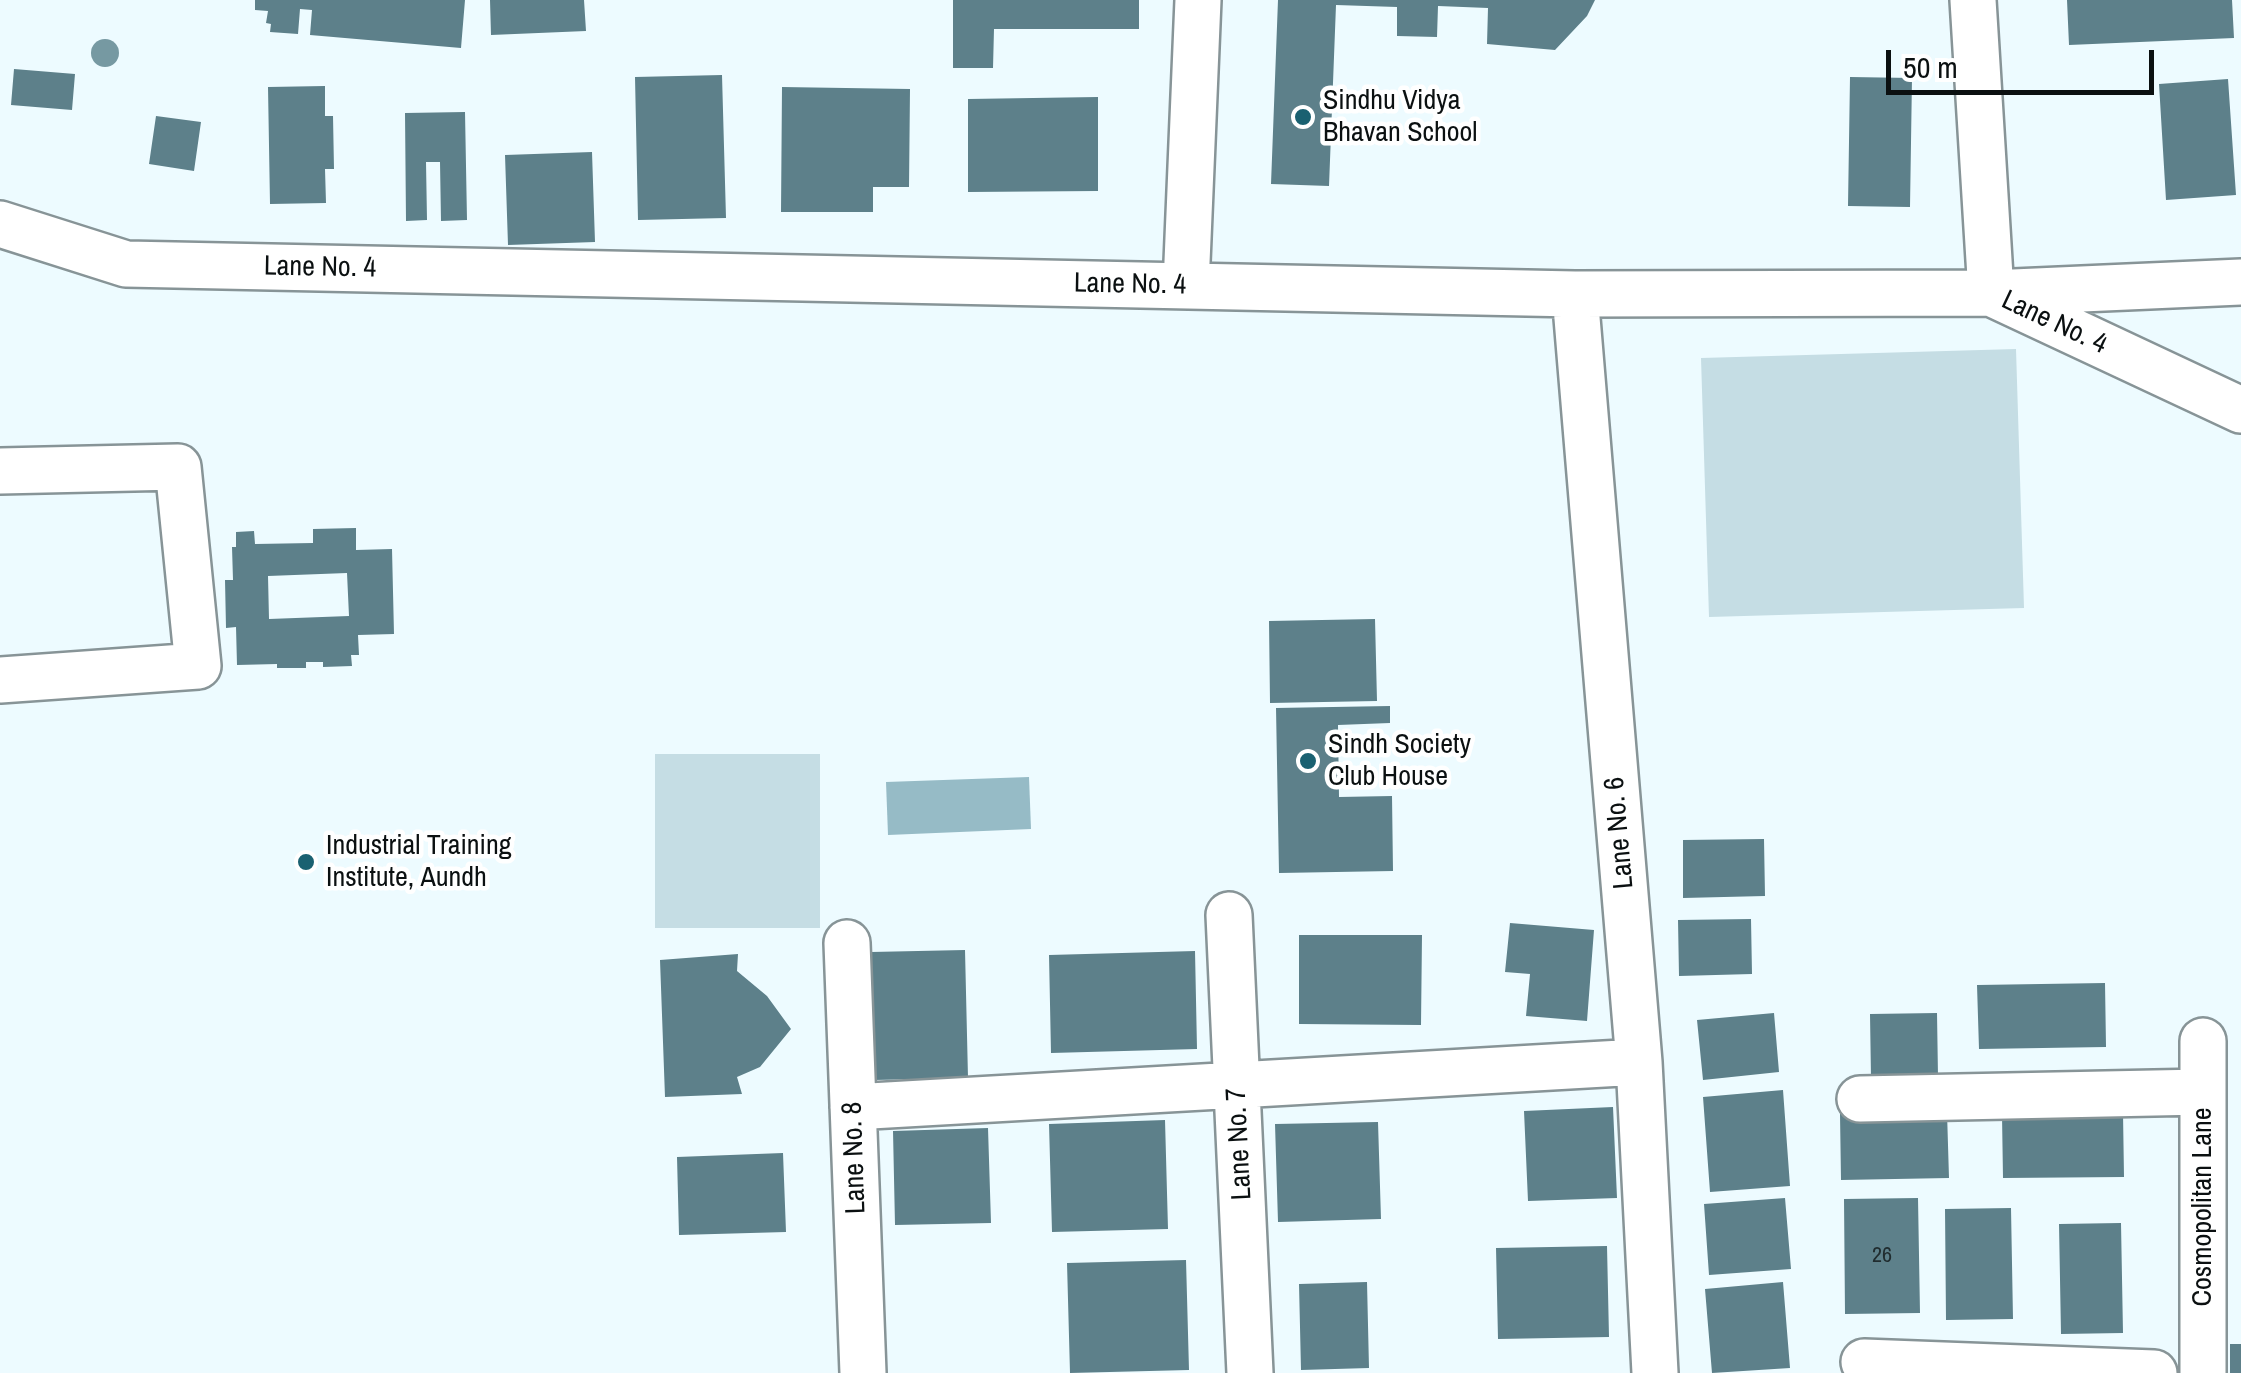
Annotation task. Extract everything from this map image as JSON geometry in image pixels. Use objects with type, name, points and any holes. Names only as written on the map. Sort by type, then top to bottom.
[{"type":"street","points":[[1186,286],[1198,0]]},
{"type":"street","points":[[1973,0],[1991,293],[2241,282]]},
{"type":"street","name":"Lane No. 4","points":[[0,224],[126,264],[1575,294],[1991,293],[2241,410]]},
{"type":"street","name":"Lane No. 6","points":[[1575,294],[1639,1062],[1654,1373]]},
{"type":"street","points":[[0,470],[178,466],[198,666],[0,680]]},
{"type":"street","name":"Lane No. 7","points":[[1229,916],[1250,1373]]},
{"type":"street","name":"Lane No. 8","points":[[847,943],[863,1373]]},
{"type":"street","name":"Cosmopolitan Lane","points":[[2203,1041],[2203,1373]]},
{"type":"street","points":[[853,1107],[1639,1062]]},
{"type":"street","points":[[1860,1098],[2203,1092]]},
{"type":"street","points":[[1864,1362],[2154,1373]]},
{"type":"shaded area","points":[[2016,349],[2024,608],[1709,617],[1701,358]]},
{"type":"shaded area","points":[[655,754],[820,754],[820,928],[655,928]]},
{"type":"shaded area","points":[[1029,777],[1031,829],[888,835],[886,782]]},
{"type":"building","points":[[255,0],[465,0],[461,48],[310,35],[312,10],[300,9],[298,34],[270,32],[271,24],[266,23],[268,11],[255,10]]},
{"type":"building","points":[[490,0],[584,0],[586,31],[491,35]]},
{"type":"building","points":[[953,0],[1139,0],[1139,29],[994,29],[993,68],[953,68]]},
{"type":"building","name":"Sindhu Vidya Bhavan School","points":[[1278,0],[1595,0],[1587,16],[1555,50],[1487,44],[1488,8],[1438,6],[1437,37],[1397,36],[1397,7],[1336,5],[1329,186],[1271,184]]},
{"type":"building","points":[[2067,0],[2232,0],[2234,38],[2069,45]]},
{"type":"building","points":[[14,69],[75,74],[72,110],[11,105]]},
{"type":"building","points":[[722,75],[726,218],[638,220],[635,77]]},
{"type":"building","points":[[1850,77],[1912,78],[1910,207],[1848,206]]},
{"type":"building","points":[[2228,79],[2236,195],[2166,200],[2159,84]]},
{"type":"building","points":[[325,86],[325,116],[333,116],[334,169],[325,169],[326,203],[270,204],[268,87]]},
{"type":"building","points":[[782,87],[910,89],[909,187],[873,187],[873,212],[781,212]]},
{"type":"building","points":[[1098,97],[1098,191],[968,192],[968,99]]},
{"type":"building","points":[[465,112],[467,220],[441,221],[440,162],[426,162],[427,220],[406,221],[405,113]]},
{"type":"building","points":[[156,116],[201,122],[194,171],[149,164]]},
{"type":"building","points":[[592,152],[595,242],[508,245],[505,155]]},
{"type":"building","points":[[356,528],[356,550],[392,549],[394,634],[358,635],[359,655],[351,655],[352,666],[323,667],[323,662],[306,662],[306,668],[237,665],[236,627],[226,628],[225,580],[233,580],[232,547],[236,547],[236,532],[254,531],[255,544],[313,543],[313,529]],"holes":[[[347,573],[349,616],[269,619],[268,576]]]},
{"type":"building","points":[[1375,619],[1377,701],[1270,703],[1269,621]]},
{"type":"building","name":"Sindh Society Club House","points":[[1390,706],[1390,723],[1338,725],[1339,797],[1392,796],[1393,871],[1279,873],[1276,708]]},
{"type":"building","points":[[1764,839],[1765,896],[1683,898],[1683,840]]},
{"type":"building","points":[[1751,919],[1752,974],[1679,976],[1678,920]]},
{"type":"building","points":[[1510,923],[1594,930],[1587,1021],[1526,1016],[1530,974],[1505,972]]},
{"type":"building","points":[[1299,935],[1422,935],[1421,1025],[1299,1024]]},
{"type":"building","points":[[965,950],[968,1078],[874,1080],[871,952]]},
{"type":"building","points":[[1195,951],[1197,1049],[1051,1053],[1049,955]]},
{"type":"building","points":[[738,954],[737,971],[767,996],[791,1029],[760,1067],[737,1077],[742,1094],[665,1097],[660,960]]},
{"type":"building","points":[[2105,983],[2106,1047],[1979,1049],[1977,985]]},
{"type":"building","points":[[1774,1013],[1779,1072],[1703,1080],[1697,1020]]},
{"type":"building","points":[[1937,1013],[1938,1077],[1871,1078],[1870,1014]]},
{"type":"building","points":[[1783,1090],[1790,1186],[1710,1192],[1703,1097]]},
{"type":"building","points":[[1613,1107],[1617,1198],[1528,1201],[1524,1111]]},
{"type":"building","points":[[1947,1112],[1949,1178],[1841,1180],[1840,1114]]},
{"type":"building","points":[[2123,1113],[2124,1177],[2003,1178],[2002,1115]]},
{"type":"building","points":[[1165,1120],[1168,1229],[1052,1232],[1049,1124]]},
{"type":"building","points":[[1378,1122],[1381,1219],[1278,1222],[1275,1124]]},
{"type":"building","points":[[988,1128],[991,1223],[895,1225],[893,1131]]},
{"type":"building","points":[[783,1153],[786,1232],[679,1235],[677,1157]]},
{"type":"building","points":[[1785,1198],[1791,1269],[1709,1275],[1704,1204]]},
{"type":"building","points":[[1918,1198],[1920,1313],[1845,1314],[1844,1199]]},
{"type":"building","points":[[2011,1208],[2013,1319],[1946,1320],[1945,1209]]},
{"type":"building","points":[[2121,1223],[2123,1333],[2061,1334],[2059,1224]]},
{"type":"building","points":[[1607,1246],[1609,1337],[1498,1339],[1496,1248]]},
{"type":"building","points":[[1186,1260],[1189,1370],[1070,1373],[1067,1263]]},
{"type":"building","points":[[1367,1282],[1369,1368],[1301,1370],[1299,1284]]},
{"type":"building","points":[[1783,1282],[1790,1368],[1712,1373],[1705,1289]]},
{"type":"building","points":[[2230,1344],[2241,1344],[2241,1373],[2230,1373]]},
{"type":"place","name":"Sindhu Vidya Bhavan School","points":[[1303,117]]},
{"type":"place","name":"Sindh Society Club House","points":[[1308,761]]},
{"type":"place","name":"Industrial Training Institute, Aundh","points":[[306,862]]}]
